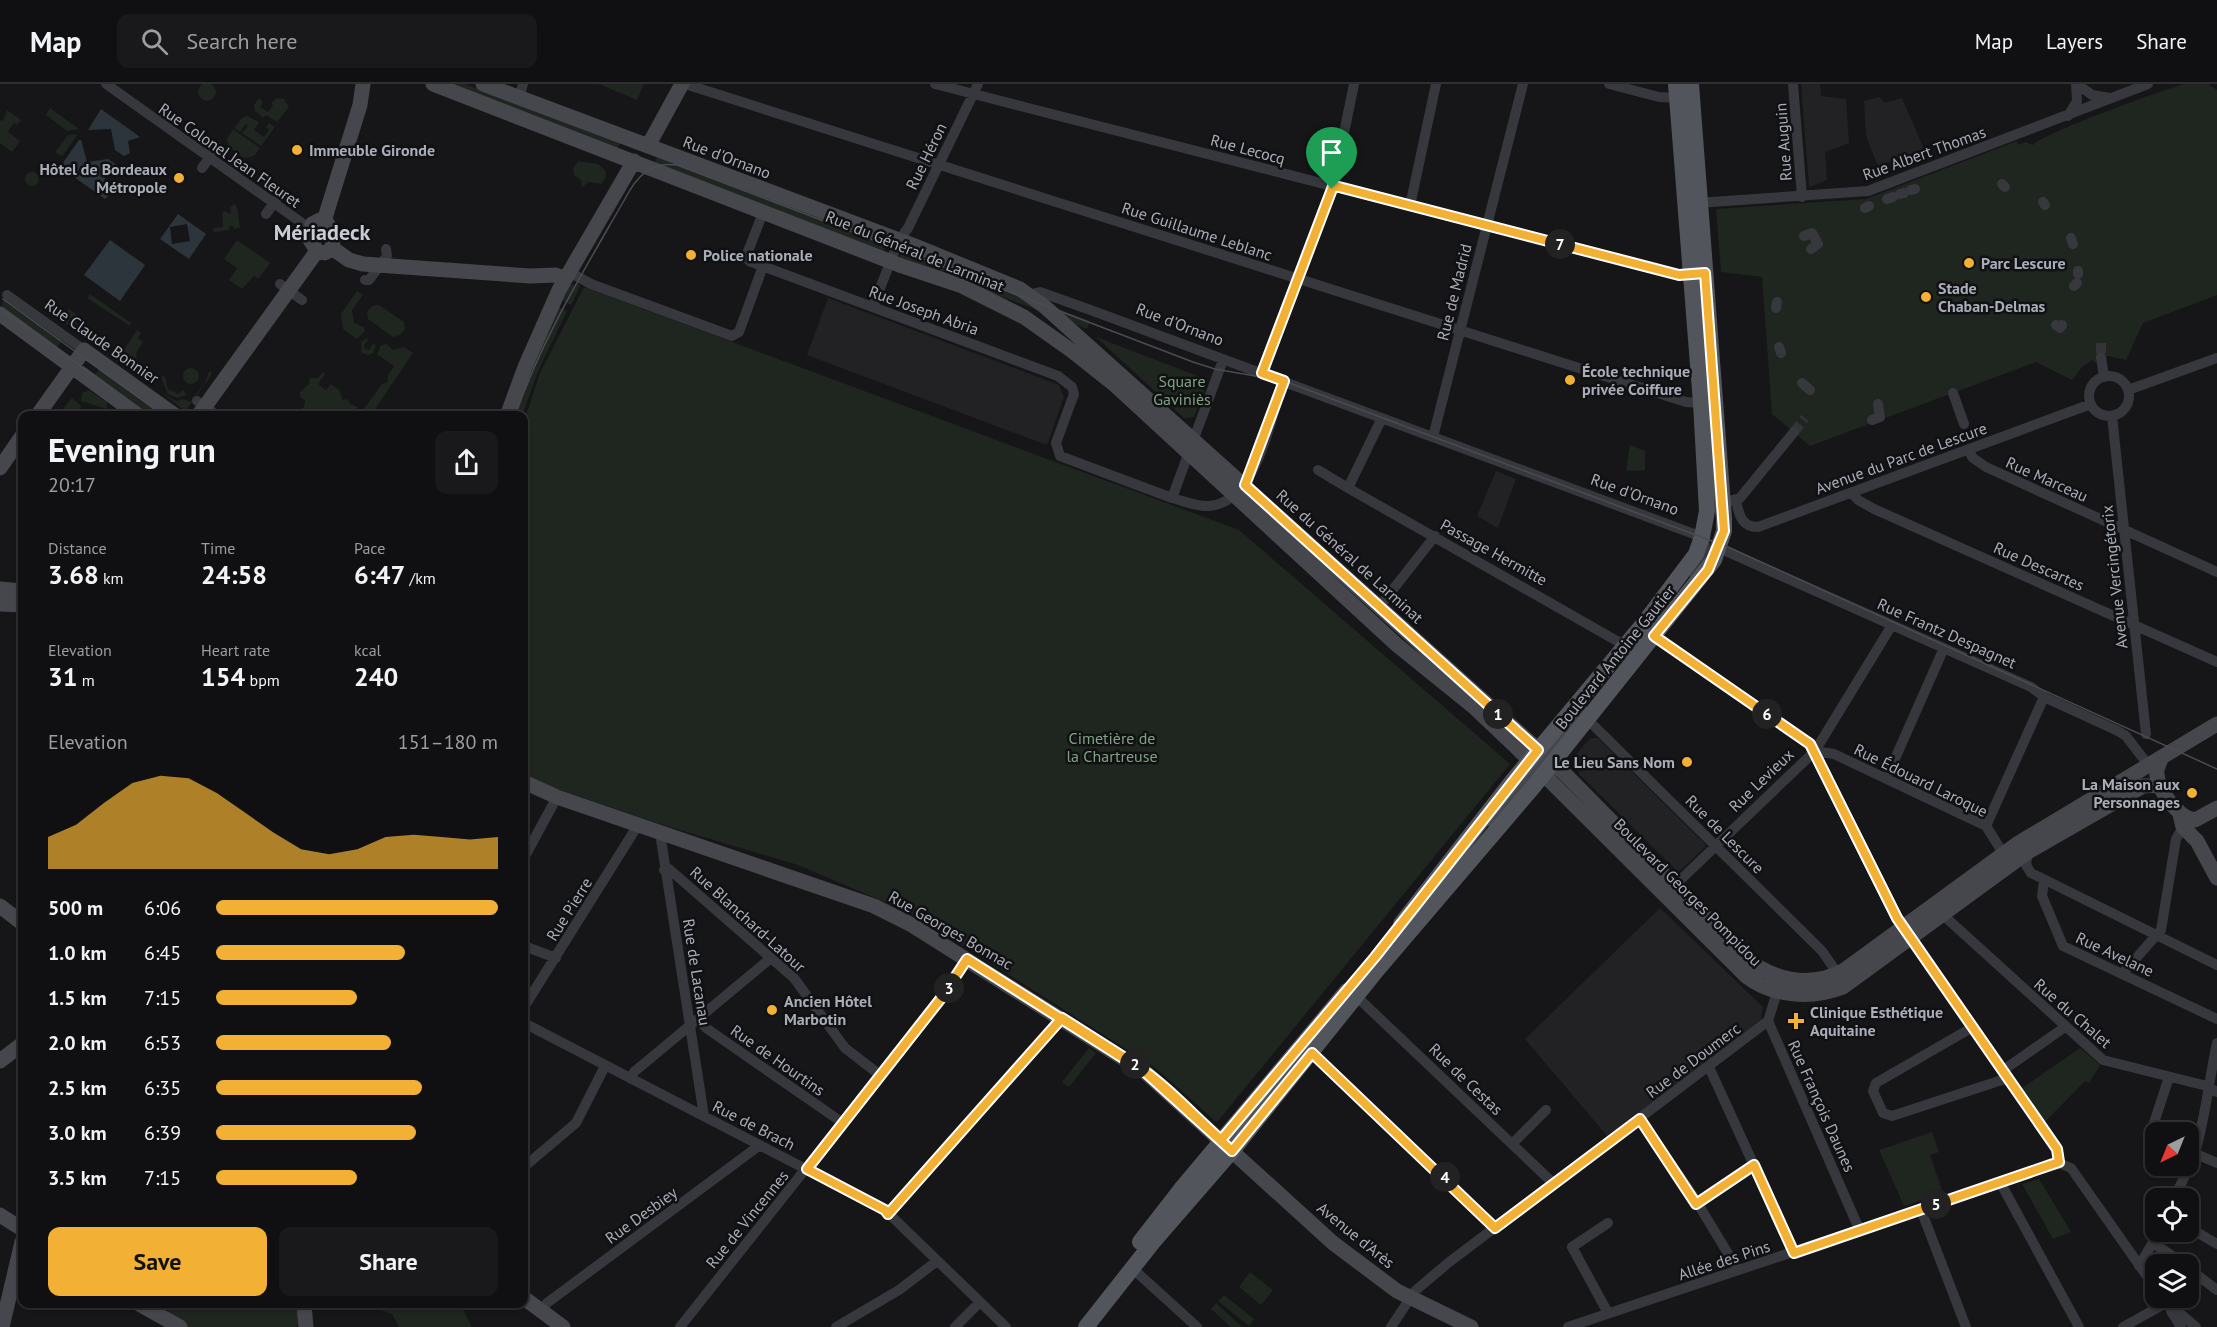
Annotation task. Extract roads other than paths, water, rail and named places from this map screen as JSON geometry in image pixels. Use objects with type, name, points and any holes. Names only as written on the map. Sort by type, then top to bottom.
[{"type":"main road","points":[[198,408],[325,250],[332,235],[324,221],[360,105],[363,84]]},
{"type":"main road","points":[[360,105],[373,84]]},
{"type":"main road","name":"Rue du Général de Larminat","points":[[433,84],[764,210],[890,261],[928,273],[992,300],[1040,327],[1191,445]]},
{"type":"main road","name":"Rue d'Ornano","points":[[483,84],[521,91],[648,146],[899,240],[1020,289],[1028,295]]},
{"type":"main road","points":[[648,146],[683,84]]},
{"type":"main road","points":[[1691,84],[1699,204],[1701,403],[1707,511],[1702,537]]},
{"type":"main road","points":[[1677,91],[1678,119],[1699,273]]},
{"type":"main road","points":[[509,411],[525,367],[564,280],[634,161]]},
{"type":"main road","points":[[324,221],[315,220],[309,228],[310,242],[363,264],[564,280]]},
{"type":"main road","name":"Boulevard Antoine Gautier","points":[[1540,762],[1587,719],[1708,570],[1719,548],[1729,501],[1699,273]]},
{"type":"main road","name":"Rue du Général de Larminat","points":[[1028,295],[1068,326],[1240,491],[1388,638],[1540,762]]},
{"type":"main road","points":[[0,314],[132,411]]},
{"type":"main road","points":[[40,411],[84,350]]},
{"type":"main road","name":"Rue Claude Bonnier","points":[[84,350],[169,411]]},
{"type":"main road","points":[[0,468],[18,437]]},
{"type":"main road","name":"Rue du Général de Larminat","points":[[1240,491],[1380,607],[1540,762]]},
{"type":"main road","name":"Boulevard Antoine Gautier","points":[[1227,1146],[1312,1053],[1540,762],[1620,650],[1688,565],[1702,537]]},
{"type":"main road","points":[[0,590],[18,591]]},
{"type":"main road","points":[[0,604],[18,605]]},
{"type":"main road","points":[[2216,726],[2162,757],[2155,775],[2197,841],[2217,878]]},
{"type":"main road","name":"Boulevard Georges Pompidou","points":[[1540,762],[1764,971],[1789,979],[1804,980],[1823,979],[1838,974],[1942,914],[2028,852],[2143,786],[2155,775]]},
{"type":"main road","name":"Boulevard Georges Pompidou","points":[[1540,762],[1746,976],[1777,992],[1822,993],[1843,987],[2003,854],[2155,775]]},
{"type":"main road","name":"Rue Georges Bonnac","points":[[528,784],[557,797],[882,910],[967,959],[1145,1072],[1227,1146]]},
{"type":"main road","points":[[2182,820],[2200,819],[2217,808]]},
{"type":"main road","points":[[2197,841],[2196,831],[2200,819]]},
{"type":"main road","name":"Boulevard Antoine Gautier","points":[[1227,1146],[1461,861]]},
{"type":"main road","points":[[0,906],[18,920]]},
{"type":"main road","points":[[0,1061],[18,1047]]},
{"type":"main road","points":[[1086,1327],[1227,1146]]},
{"type":"main road","points":[[1072,1327],[1227,1146]]},
{"type":"main road","name":"Avenue d'Arès","points":[[1227,1146],[1333,1243],[1410,1298],[1470,1327]]},
{"type":"main road","points":[[0,1215],[18,1226]]},
{"type":"main road","points":[[1,1326],[18,1258]]},
{"type":"main road","points":[[528,1301],[563,1327]]},
{"type":"main road","points":[[146,1308],[180,1327]]},
{"type":"main road","points":[[304,1308],[306,1327]]},
{"type":"street","name":"Rue Colonel Jean Fleuret","points":[[106,84],[309,228]]},
{"type":"street","name":"Rue Guillaume Leblanc","points":[[683,84],[1686,402],[1701,403]]},
{"type":"street","name":"Rue Lecocq","points":[[935,84],[975,89],[1333,186],[1679,275],[1699,273]]},
{"type":"street","points":[[1262,373],[1333,186],[1354,84]]},
{"type":"street","points":[[1410,206],[1436,84]]},
{"type":"street","name":"Rue de Madrid","points":[[1433,437],[1523,84]]},
{"type":"street","points":[[1609,84],[1659,97],[1677,91]]},
{"type":"street","name":"Rue Auguin","points":[[1793,84],[1802,197]]},
{"type":"street","points":[[2076,84],[2092,95],[2110,98]]},
{"type":"street","points":[[2068,116],[2077,101],[2076,84]]},
{"type":"street","name":"Rue Albert Thomas","points":[[1699,204],[1868,191],[2148,84]]},
{"type":"street","name":"Rue Héron","points":[[890,261],[975,89]]},
{"type":"street","points":[[1678,119],[1692,195],[1699,204]]},
{"type":"street","points":[[202,168],[217,147]]},
{"type":"street","points":[[266,214],[281,193]]},
{"type":"street","points":[[564,280],[591,284],[737,336],[763,266],[749,261],[747,254],[764,210]]},
{"type":"street","points":[[1804,236],[1812,233],[1816,246]]},
{"type":"street","points":[[365,280],[369,280],[387,256],[386,249]]},
{"type":"street","points":[[873,306],[890,261]]},
{"type":"street","name":"Rue Joseph Abria","points":[[763,266],[1066,381],[1074,394],[1056,443],[1058,452],[1064,458],[1172,498]]},
{"type":"street","points":[[280,284],[302,300]]},
{"type":"street","name":"Rue d'Ornano","points":[[1028,295],[1040,292],[1702,537]]},
{"type":"street","name":"Rue Claude Bonnier","points":[[7,295],[84,350]]},
{"type":"street","points":[[2101,357],[2104,377]]},
{"type":"street","points":[[2128,390],[2217,358]]},
{"type":"street","points":[[1223,360],[1172,498],[1206,506],[1223,503],[1240,491],[1284,381]]},
{"type":"street","points":[[2104,377],[2116,378],[2128,390],[2129,397],[2124,410],[2112,416],[2099,414],[2091,404],[2089,397],[2093,384],[2104,377]]},
{"type":"street","points":[[135,411],[150,390]]},
{"type":"street","points":[[1954,397],[1964,424]]},
{"type":"street","name":"Avenue du Parc de Lescure","points":[[1729,501],[1741,519],[1749,526],[1758,527],[2091,404]]},
{"type":"street","points":[[1872,420],[1880,417],[1875,406]]},
{"type":"street","name":"Avenue Vercingétorix","points":[[2112,416],[2146,734]]},
{"type":"street","points":[[1348,488],[1382,418]]},
{"type":"street","points":[[1729,501],[1794,432]]},
{"type":"street","name":"Rue Marceau","points":[[1968,450],[1973,458],[1986,467],[2217,572]]},
{"type":"street","name":"Passage Hermitte","points":[[1318,470],[1435,536],[1620,650]]},
{"type":"street","name":"Rue Descartes","points":[[1852,493],[1858,500],[1874,509],[2217,662]]},
{"type":"street","points":[[1380,607],[1435,536]]},
{"type":"street","name":"Boulevard Antoine Gautier","points":[[1654,636],[1673,601],[1704,557],[1706,546],[1702,537]]},
{"type":"street","name":"Rue Frantz Despagnet","points":[[1719,548],[2031,687],[2044,697],[2126,736],[2155,775]]},
{"type":"street","name":"Rue Levieux","points":[[1674,886],[1815,751],[1892,625]]},
{"type":"street","points":[[1654,636],[1810,744],[1907,933],[2057,1149],[2059,1162],[2071,1168],[2145,1274]]},
{"type":"street","points":[[1886,779],[1944,648]]},
{"type":"street","points":[[1986,826],[2044,697]]},
{"type":"street","name":"Rue de Lescure","points":[[1587,719],[1822,951],[1838,974]]},
{"type":"street","name":"Rue Édouard Laroque","points":[[1815,751],[1834,754],[1986,826],[2003,854]]},
{"type":"street","points":[[528,851],[557,797]]},
{"type":"street","points":[[2122,974],[2161,930],[2176,839],[2182,820]]},
{"type":"street","name":"Rue Pierre","points":[[528,1001],[638,825]]},
{"type":"street","name":"Rue de Lacanau","points":[[660,833],[664,870],[694,1022],[704,1116]]},
{"type":"street","points":[[2028,852],[2025,861],[2028,871],[2217,965]]},
{"type":"street","name":"Rue Blanchard-Latour","points":[[664,870],[669,869],[794,978],[845,1048],[880,1075]]},
{"type":"street","name":"Rue Avelane","points":[[2044,880],[2043,896],[2063,946],[2217,1019]]},
{"type":"street","name":"Rue du Chalet","points":[[1942,914],[2103,1060],[2213,1090]]},
{"type":"street","points":[[528,948],[556,958]]},
{"type":"street","points":[[631,1079],[634,1072],[771,958]]},
{"type":"street","name":"Rue de Vincennes","points":[[680,1327],[942,997],[967,959]]},
{"type":"street","points":[[1768,1022],[1777,992]]},
{"type":"street","name":"Rue de Cestas","points":[[1356,996],[1461,1093],[1554,1184]]},
{"type":"street","points":[[888,1214],[1062,1018]]},
{"type":"street","name":"Rue de Hourtins","points":[[694,1022],[843,1123]]},
{"type":"street","name":"Rue de Doumerc","points":[[1391,1327],[1410,1298],[1448,1263],[1768,1022]]},
{"type":"street","name":"Rue François Daunes","points":[[1768,1022],[1860,1231]]},
{"type":"street","name":"Rue de Brach","points":[[528,1025],[885,1210],[1006,1327]]},
{"type":"street","points":[[1973,1027],[1876,1083],[1873,1091],[1883,1113],[1892,1116],[2005,1074],[2065,1027]]},
{"type":"street","points":[[2199,1136],[2213,1090],[2210,1076],[2217,1043]]},
{"type":"street","points":[[1312,1053],[1495,1228]]},
{"type":"street","points":[[528,1164],[576,1123],[604,1066]]},
{"type":"street","points":[[1709,1067],[1794,1253]]},
{"type":"street","points":[[2154,1122],[2169,1077]]},
{"type":"street","points":[[1512,1144],[1546,1110]]},
{"type":"street","points":[[1640,1119],[1738,1270]]},
{"type":"street","name":"Rue Desbiey","points":[[541,1311],[556,1296],[760,1145]]},
{"type":"street","points":[[2199,1155],[2217,1163]]},
{"type":"street","name":"Allée des Pins","points":[[1568,1327],[1860,1231],[2059,1162]]},
{"type":"street","points":[[1696,1204],[1754,1165]]},
{"type":"street","points":[[2000,1182],[2079,1327]]},
{"type":"street","points":[[1921,1210],[1966,1327]]},
{"type":"street","points":[[1608,1223],[1572,1246],[1608,1313]]},
{"type":"street","points":[[2199,1233],[2217,1244]]},
{"type":"street","points":[[2139,1266],[2153,1243],[2169,1254]]},
{"type":"street","points":[[836,1327],[898,1290],[937,1261]]},
{"type":"street","points":[[1132,1269],[1197,1327]]},
{"type":"street","points":[[2199,1276],[2217,1290]]},
{"type":"street","points":[[955,1327],[980,1302]]},
{"type":"street","points":[[2123,1327],[2152,1308]]},
{"type":"street","points":[[2172,1308],[2189,1326]]},
{"type":"tunnel","points":[[2101,343],[2101,357]]},
{"type":"tunnel","points":[[1794,432],[1805,418]]},
{"type":"tram line","points":[[517,411],[553,328],[630,190],[649,170],[662,165],[677,165],[1193,362],[1215,369],[1284,381],[1728,547],[2217,769]]},
{"type":"tram line","points":[[3,299],[157,411]]},
{"type":"tram line","points":[[0,308],[112,389]]},
{"type":"place","name":"Immeuble Gironde","points":[[297,150]]},
{"type":"place","name":"Hôtel de Bordeaux Métropole","points":[[179,178]]},
{"type":"place","name":"Police nationale","points":[[691,255]]},
{"type":"place","name":"Parc Lescure","points":[[1969,263]]},
{"type":"place","name":"Stade Chaban-Delmas","points":[[1926,297]]},
{"type":"place","name":"École technique privée Coiffure","points":[[1570,380]]},
{"type":"place","name":"Le Lieu Sans Nom","points":[[1687,762]]},
{"type":"place","name":"La Maison aux Personnages","points":[[2192,793]]},
{"type":"place","name":"Ancien Hôtel Marbotin","points":[[772,1010]]},
{"type":"place","name":"Clinique Esthétique Aquitaine","points":[[1796,1021]]},
{"type":"district","name":"Mériadeck","points":[[322,232]]},
{"type":"park label","name":"Square Gaviniès","points":[[1182,390]]},
{"type":"park label","name":"Cimetière de la Chartreuse","points":[[1112,747]]}]
